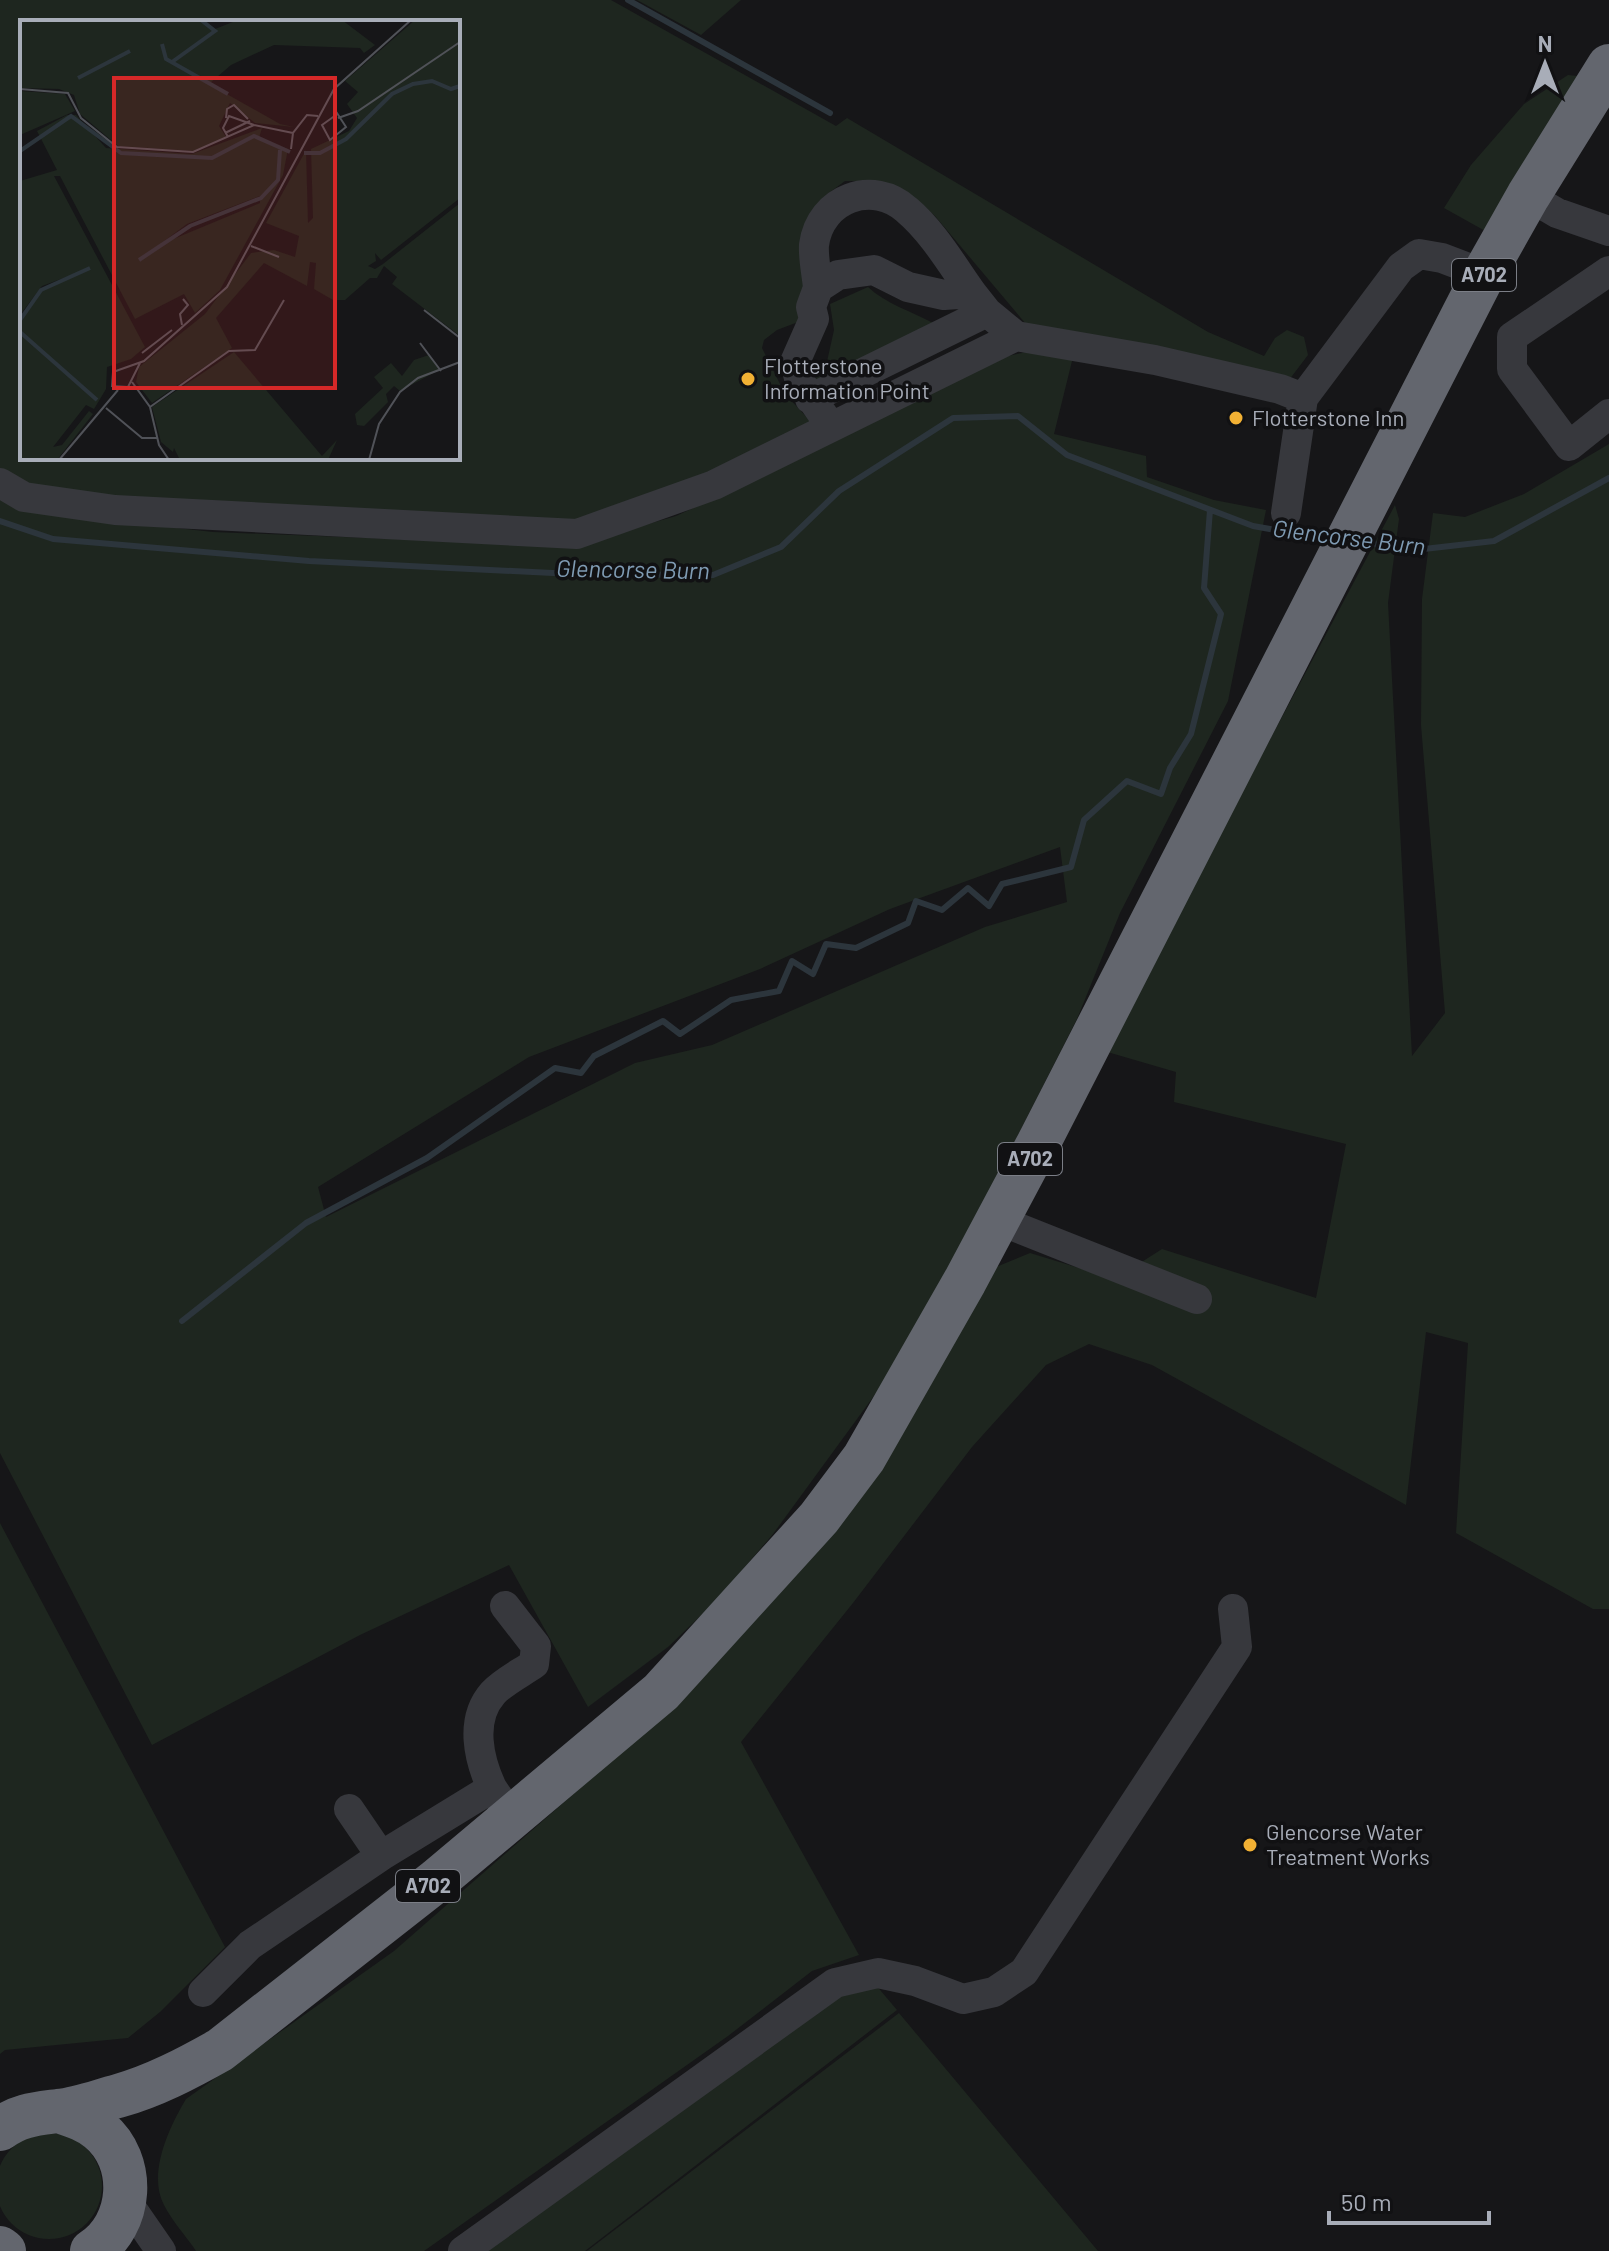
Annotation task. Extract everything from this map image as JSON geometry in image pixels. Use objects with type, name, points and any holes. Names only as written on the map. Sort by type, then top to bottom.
[{"type":"highway","name":"A702","points":[[0,2129],[13,2120],[35,2112],[59,2111],[123,2095],[187,2069],[220,2050],[437,1880],[502,1802],[661,1692],[819,1518],[864,1458],[998,1220],[1484,274],[1528,196],[1609,66]]},
{"type":"highway","name":"A702","points":[[92,2251],[102,2245],[118,2223],[124,2184],[149,2105],[187,2069]]},
{"type":"highway","points":[[59,2111],[81,2118],[101,2131],[116,2151],[124,2184]]},
{"type":"street","points":[[830,425],[810,399],[795,362],[814,319],[811,307],[818,288],[814,245],[822,223],[834,205],[854,195],[874,193],[906,208],[980,303],[1016,336],[1155,360],[1280,389],[1303,398]]},
{"type":"street","points":[[1528,196],[1557,213],[1609,231]]},
{"type":"street","points":[[1286,513],[1303,398],[1401,267],[1419,254],[1442,258],[1484,274]]},
{"type":"street","points":[[818,288],[838,275],[874,270],[908,287],[980,303]]},
{"type":"street","points":[[1609,271],[1512,337],[1512,369],[1569,446],[1609,414]]},
{"type":"street","points":[[810,399],[980,303]]},
{"type":"street","points":[[0,483],[24,497],[115,510],[577,534],[714,485],[830,425],[1016,336]]},
{"type":"street","points":[[998,1220],[1197,1299]]},
{"type":"street","points":[[203,1992],[250,1945],[381,1856],[502,1802],[480,1762],[482,1712],[493,1693],[534,1664],[536,1646],[505,1606]]},
{"type":"street","points":[[463,2251],[835,1983],[878,1973],[963,1999],[994,1992],[1024,1972],[1237,1647],[1233,1609]]},
{"type":"street","points":[[349,1809],[381,1856]]},
{"type":"street","points":[[124,2184],[161,2251]]},
{"type":"shaded area","points":[[0,0],[611,0],[836,126],[847,118],[1208,332],[1264,356],[1275,338],[1287,330],[1304,337],[1308,355],[1289,380],[1026,324],[924,206],[874,181],[845,181],[826,195],[806,269],[798,322],[777,330],[764,340],[762,348],[785,394],[814,425],[715,479],[577,525],[391,520],[30,489],[0,473]]},
{"type":"shaded area","points":[[637,0],[741,0],[701,35]]},
{"type":"shaded area","points":[[1568,75],[1588,77],[1487,232],[1444,208],[1471,165],[1524,104]]},
{"type":"shaded area","points":[[868,287],[891,303],[933,323],[815,390],[808,371],[826,366],[834,330],[830,304]]},
{"type":"shaded area","points":[[1035,350],[1073,357],[1054,434],[1146,456],[1147,477],[1214,500],[1266,510],[1228,701],[1120,913],[1077,1019],[961,1247],[887,1378],[773,1534],[716,1601],[668,1647],[588,1707],[509,1565],[360,1635],[152,1745],[0,1453],[0,497],[88,518],[213,532],[572,546],[676,516],[756,479],[977,363]],"holes":[[[1060,847],[1067,902],[985,927],[712,1045],[635,1063],[326,1217],[318,1187],[529,1057],[760,969],[890,909]]]},
{"type":"shaded area","points":[[1609,444],[1609,1609],[1593,1609],[1456,1533],[1468,1343],[1426,1332],[1406,1505],[1152,1365],[1089,1344],[1046,1365],[972,1447],[853,1603],[741,1742],[859,1955],[812,1971],[728,2036],[424,2251],[196,2251],[164,2205],[158,2179],[163,2150],[186,2099],[394,1951],[665,1714],[996,1267],[1030,1253],[1115,1279],[1162,1249],[1316,1298],[1346,1144],[1174,1102],[1176,1072],[1104,1051],[1395,505],[1399,519],[1388,603],[1412,1056],[1445,1013],[1421,725],[1422,599],[1433,513],[1465,517],[1524,494]]},
{"type":"shaded area","points":[[0,1523],[225,1947],[160,2012],[128,2038],[5,2050],[0,2054]]},
{"type":"shaded area","points":[[875,1984],[897,2010],[585,2251],[465,2251],[832,1992]]},
{"type":"shaded area","points":[[899,2013],[1098,2251],[587,2251]]},
{"type":"shaded area","points":[[39,2134],[59,2134],[79,2142],[93,2156],[101,2176],[101,2196],[93,2216],[79,2230],[59,2238],[39,2238],[19,2230],[5,2216],[-1,2203],[-1,2169],[5,2156],[19,2142]]},
{"type":"waterway","points":[[628,0],[830,113]]},
{"type":"waterway","name":"Glencorse Burn","points":[[0,521],[53,539],[309,561],[573,574],[713,575],[781,547],[839,491],[953,418],[1018,416],[1067,455],[1253,526],[1331,540]]},
{"type":"waterway","name":"Glencorse Burn","points":[[1362,543],[1424,549],[1494,541],[1609,478]]},
{"type":"waterway","points":[[182,1321],[306,1223],[427,1158],[555,1068],[581,1073],[594,1056],[663,1021],[680,1034],[731,1000],[779,991],[792,961],[813,974],[826,944],[856,948],[908,923],[916,901],[942,910],[968,888],[989,906],[1002,884],[1071,867],[1084,820],[1127,781],[1161,794],[1170,768],[1191,734],[1221,614],[1204,588],[1210,510]]},
{"type":"place","name":"Flotterstone Information Point","points":[[748,379]]},
{"type":"place","name":"Flotterstone Inn","points":[[1236,418]]},
{"type":"place","name":"Glencorse Water Treatment Works","points":[[1250,1845]]}]
